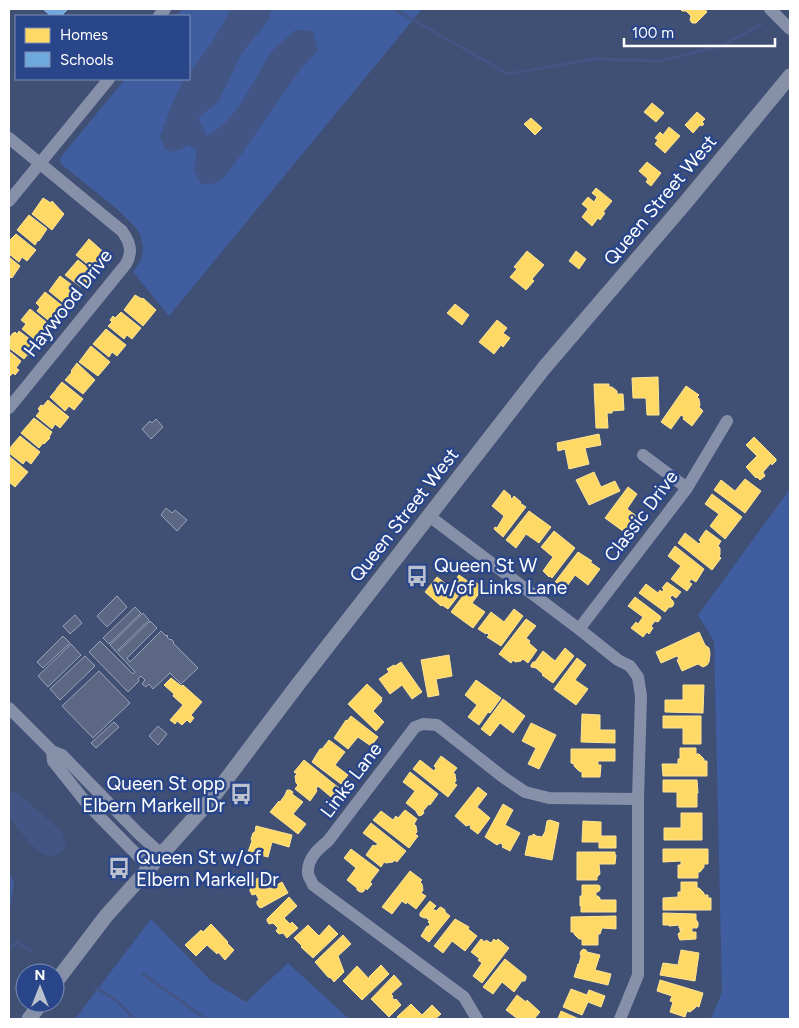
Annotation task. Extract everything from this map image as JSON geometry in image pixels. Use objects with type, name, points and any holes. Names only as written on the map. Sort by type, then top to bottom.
[{"type":"main road","name":"Queen Street West","points":[[65,969],[106,916],[213,797],[544,368],[686,202],[790,76]]},
{"type":"street","points":[[770,9],[790,29]]},
{"type":"street","points":[[9,201],[108,80]]},
{"type":"street","name":"Haywood Drive","points":[[9,138],[122,231],[129,242],[130,248],[126,264],[9,408]]},
{"type":"street","name":"Classic Drive","points":[[579,629],[687,488],[727,421]]},
{"type":"street","points":[[643,455],[687,488]]},
{"type":"street","points":[[429,516],[618,660],[630,666],[638,677],[641,696],[638,799],[638,975],[620,1019]]},
{"type":"street","points":[[9,708],[52,752],[62,755],[161,854]]},
{"type":"street","name":"Links Lane","points":[[477,1019],[464,997],[313,885],[308,874],[310,863],[316,851],[328,841],[415,727],[423,724],[438,725],[524,792],[549,798],[638,799]]},
{"type":"street","points":[[52,752],[53,761],[88,805],[150,868]]},
{"type":"shaded area","points":[[182,9],[422,9],[169,316],[133,272],[141,260],[143,248],[140,234],[136,228],[117,209],[61,164],[60,158],[124,80],[190,80],[190,15],[177,15]]},
{"type":"shaded area","points":[[231,9],[271,9],[269,20],[241,54],[218,102],[198,118],[207,136],[228,120],[243,100],[270,54],[295,30],[313,31],[318,51],[302,67],[228,173],[217,183],[201,184],[194,170],[196,150],[188,145],[173,152],[165,149],[160,137],[182,82],[190,80],[190,72],[213,41]]},
{"type":"shaded area","points":[[790,489],[790,1019],[711,1019],[722,992],[714,641],[698,615]]},
{"type":"shaded area","points":[[9,792],[16,792],[24,798],[62,832],[65,844],[63,851],[54,856],[46,855],[28,841],[9,816]]},
{"type":"shaded area","points":[[9,871],[14,884],[10,907],[9,907]]},
{"type":"shaded area","points":[[151,919],[211,981],[246,1002],[288,963],[349,1019],[75,1019]]},
{"type":"building: Homes","points":[[680,9],[705,9],[707,12],[696,23],[692,23],[690,20],[691,16],[686,11]]},
{"type":"building: Homes","points":[[652,103],[664,113],[656,122],[644,112]]},
{"type":"building: Homes","points":[[697,112],[705,119],[702,122],[704,124],[700,125],[693,133],[685,125]]},
{"type":"building: Homes","points":[[531,118],[542,128],[535,135],[524,124]]},
{"type":"building: Homes","points":[[669,127],[680,136],[665,153],[655,144],[658,140],[655,138],[660,132],[663,135]]},
{"type":"building: Homes","points":[[647,162],[661,173],[651,186],[646,182],[648,179],[639,171]]},
{"type":"building: Homes","points":[[596,188],[612,201],[603,212],[605,213],[600,220],[598,218],[592,226],[582,217],[588,209],[582,204],[588,197],[594,202],[597,197],[592,193]]},
{"type":"building: Homes","points":[[43,198],[51,203],[52,201],[64,214],[52,230],[32,214]]},
{"type":"building: Homes","points":[[29,215],[47,229],[35,245],[17,230]]},
{"type":"building: Homes","points":[[16,234],[36,250],[27,261],[22,257],[19,262],[9,254],[9,239]]},
{"type":"building: Homes","points":[[89,239],[109,257],[95,270],[76,255]]},
{"type":"building: Homes","points":[[527,251],[544,265],[532,279],[534,281],[526,290],[510,277],[517,269],[514,267]]},
{"type":"building: Homes","points":[[576,251],[586,259],[579,269],[569,261]]},
{"type":"building: Homes","points":[[9,257],[20,266],[12,278],[9,279]]},
{"type":"building: Homes","points":[[78,260],[93,272],[86,284],[81,287],[65,275]]},
{"type":"building: Homes","points":[[60,276],[80,291],[72,302],[66,305],[49,291]]},
{"type":"building: Homes","points":[[45,292],[65,308],[60,315],[62,317],[59,321],[57,319],[53,324],[37,311],[40,307],[36,303]]},
{"type":"building: Homes","points":[[135,295],[143,298],[156,310],[143,326],[124,310]]},
{"type":"building: Homes","points":[[455,304],[469,315],[462,325],[447,313]]},
{"type":"building: Homes","points":[[30,309],[51,326],[46,335],[42,336],[38,342],[22,329],[26,324],[21,320]]},
{"type":"building: Homes","points":[[121,312],[141,328],[132,339],[127,335],[124,339],[108,326],[112,322],[110,320],[113,316],[115,318]]},
{"type":"building: Homes","points":[[497,320],[507,328],[503,333],[510,338],[494,354],[479,342]]},
{"type":"building: Homes","points":[[106,329],[126,345],[117,356],[112,352],[109,357],[93,344]]},
{"type":"building: Homes","points":[[19,331],[35,343],[30,350],[32,352],[24,359],[9,348],[10,337],[13,333],[17,334]]},
{"type":"building: Homes","points":[[91,346],[110,362],[98,376],[79,362]]},
{"type":"building: Homes","points":[[9,351],[21,361],[16,368],[19,370],[15,375],[13,373],[9,377]]},
{"type":"building: Homes","points":[[77,363],[95,380],[83,394],[65,380]]},
{"type":"building: Homes","points":[[658,377],[659,415],[647,415],[646,398],[633,398],[632,378]]},
{"type":"building: Homes","points":[[62,382],[83,399],[74,410],[69,406],[65,411],[50,397]]},
{"type":"building: Homes","points":[[594,384],[609,384],[609,387],[617,391],[617,394],[623,394],[624,410],[607,413],[608,428],[596,428]]},
{"type":"building: Homes","points":[[686,386],[699,395],[697,397],[699,399],[699,407],[703,411],[692,426],[681,415],[671,429],[661,422]]},
{"type":"building: Homes","points":[[48,400],[69,417],[60,428],[55,424],[52,429],[36,416],[40,411],[38,409],[41,405],[43,406]]},
{"type":"building: Homes","points":[[34,418],[52,432],[50,438],[39,448],[21,433]]},
{"type":"building: Homes","points":[[599,434],[601,445],[585,448],[589,464],[569,469],[565,449],[558,451],[557,443]]},
{"type":"building: Homes","points":[[20,436],[40,452],[31,464],[26,460],[23,464],[9,453],[9,449]]},
{"type":"building: Homes","points":[[754,437],[776,459],[763,472],[765,476],[760,480],[746,467],[757,456],[746,445]]},
{"type":"building: Homes","points":[[9,456],[28,472],[15,487],[9,482]]},
{"type":"building: Homes","points":[[594,472],[601,487],[615,481],[620,491],[589,505],[576,480]]},
{"type":"building: Homes","points":[[745,479],[761,491],[745,513],[714,490],[721,480],[735,491]]},
{"type":"building: Homes","points":[[628,487],[637,494],[627,509],[639,518],[627,534],[605,518]]},
{"type":"building: Homes","points":[[504,490],[512,499],[514,496],[526,507],[503,537],[494,529],[495,527],[497,528],[504,516],[492,506]]},
{"type":"building: Homes","points":[[712,494],[742,517],[725,539],[710,526],[719,514],[705,504]]},
{"type":"building: Homes","points":[[529,511],[551,527],[539,543],[526,534],[516,548],[506,540]]},
{"type":"building: Homes","points":[[706,530],[721,541],[718,546],[721,558],[712,570],[678,543],[685,533],[699,544],[701,542],[699,540]]},
{"type":"building: Homes","points":[[554,531],[575,548],[552,578],[543,571],[553,557],[541,547]]},
{"type":"building: Homes","points":[[675,546],[704,569],[696,582],[691,579],[689,582],[692,584],[687,591],[671,579],[681,566],[668,556]]},
{"type":"building: Homes","points":[[578,552],[600,569],[588,585],[575,575],[565,589],[555,582]]},
{"type":"building: Homes","points":[[459,575],[469,582],[448,609],[441,606],[425,592],[437,577],[450,587]]},
{"type":"building: Homes","points":[[474,581],[483,588],[472,603],[485,612],[473,628],[451,612]]},
{"type":"building: Homes","points":[[667,582],[681,592],[676,598],[672,595],[670,598],[674,604],[665,612],[639,593],[646,584],[658,593],[660,590],[662,592],[664,589],[662,588]]},
{"type":"building: Homes","points":[[635,597],[661,618],[651,626],[653,628],[649,634],[647,632],[643,637],[631,628],[636,622],[638,624],[643,617],[628,606]]},
{"type":"building: Homes","points":[[514,609],[523,616],[501,646],[487,637],[489,635],[487,633],[478,629],[491,612],[504,622]]},
{"type":"building: Homes","points":[[526,619],[536,626],[526,638],[537,650],[528,663],[523,659],[515,662],[513,660],[511,663],[499,654]]},
{"type":"building: Homes","points":[[699,632],[705,645],[709,648],[710,654],[707,665],[703,667],[698,664],[682,671],[677,656],[661,663],[656,652]]},
{"type":"building: Homes","points":[[565,648],[574,656],[553,683],[536,668],[531,667],[543,651],[555,661]]},
{"type":"building: Homes","points":[[449,655],[452,676],[436,679],[439,695],[428,697],[421,660]]},
{"type":"building: Homes","points":[[577,658],[586,665],[575,680],[588,689],[576,705],[554,689]]},
{"type":"building: Homes","points":[[401,662],[422,692],[412,699],[402,685],[390,694],[379,679],[389,672],[387,669]]},
{"type":"building: Homes","points":[[171,678],[180,685],[183,685],[202,702],[191,715],[194,718],[190,723],[187,720],[182,725],[177,721],[175,724],[170,720],[183,705],[164,685]]},
{"type":"building: Homes","points":[[476,680],[501,698],[479,725],[468,717],[477,705],[465,695]]},
{"type":"building: Homes","points":[[367,684],[382,698],[382,701],[373,711],[384,722],[376,731],[348,704]]},
{"type":"building: Homes","points":[[683,685],[704,685],[703,713],[665,712],[665,700],[683,700]]},
{"type":"building: Homes","points":[[503,699],[525,716],[513,733],[500,723],[490,736],[481,729]]},
{"type":"building: Homes","points":[[582,714],[600,715],[600,730],[615,730],[615,743],[581,742]]},
{"type":"building: Homes","points":[[351,716],[378,737],[371,746],[358,737],[348,749],[334,738],[346,720]]},
{"type":"building: Homes","points":[[663,716],[701,716],[701,744],[683,744],[683,728],[663,728]]},
{"type":"building: Homes","points":[[531,723],[556,735],[539,769],[528,764],[536,748],[522,741]]},
{"type":"building: Homes","points":[[329,740],[345,752],[335,765],[348,775],[341,784],[312,762],[320,749]]},
{"type":"building: Homes","points":[[680,748],[696,748],[696,754],[699,754],[704,761],[707,761],[707,776],[663,776],[662,764],[678,764]]},
{"type":"building: Homes","points":[[571,749],[615,749],[615,761],[598,761],[598,765],[601,765],[600,777],[582,777],[582,772],[571,763]]},
{"type":"building: Homes","points":[[441,756],[457,768],[453,773],[455,774],[456,781],[454,783],[457,785],[448,797],[413,769],[420,760],[434,771],[436,768],[434,766]]},
{"type":"building: Homes","points":[[304,760],[339,788],[331,797],[318,786],[310,801],[295,789],[298,785],[295,776],[297,774],[294,772]]},
{"type":"building: Homes","points":[[410,772],[438,794],[423,811],[424,813],[419,816],[406,803],[415,791],[403,782]]},
{"type":"building: Homes","points":[[663,780],[697,780],[697,807],[677,807],[677,792],[663,792]]},
{"type":"building: Homes","points":[[478,787],[487,794],[477,807],[490,818],[478,834],[470,828],[471,826],[466,826],[455,816]]},
{"type":"building: Homes","points":[[287,790],[293,792],[292,794],[303,802],[293,814],[306,824],[298,834],[270,812],[280,802]]},
{"type":"building: Homes","points":[[503,804],[513,810],[505,825],[520,833],[510,851],[502,847],[503,845],[500,843],[497,845],[485,837]]},
{"type":"building: Homes","points":[[405,810],[417,819],[414,824],[417,832],[415,834],[418,836],[409,848],[373,820],[381,811],[393,820],[396,816],[398,818]]},
{"type":"building: Homes","points":[[681,813],[702,813],[702,840],[664,840],[664,828],[681,828]]},
{"type":"building: Homes","points":[[547,821],[559,823],[552,860],[525,855],[529,836],[534,834],[542,837]]},
{"type":"building: Homes","points":[[583,821],[601,822],[601,836],[616,836],[616,848],[599,848],[599,842],[582,842]]},
{"type":"building: Homes","points":[[371,823],[406,851],[397,862],[394,860],[393,862],[384,862],[381,867],[366,855],[373,845],[378,844],[363,833]]},
{"type":"building: Homes","points":[[256,826],[292,835],[289,847],[272,842],[268,857],[248,852]]},
{"type":"building: Homes","points":[[351,849],[379,870],[370,882],[372,884],[363,892],[357,890],[347,880],[356,868],[344,858]]},
{"type":"building: Homes","points":[[663,849],[708,849],[708,864],[704,864],[704,867],[698,872],[698,878],[678,878],[678,865],[681,865],[681,861],[663,862]]},
{"type":"building: Homes","points":[[577,852],[615,852],[615,864],[599,864],[600,874],[597,880],[577,880]]},
{"type":"building: Homes","points":[[410,871],[422,880],[420,882],[423,890],[421,893],[426,896],[416,909],[407,902],[406,904],[402,901],[392,914],[382,907]]},
{"type":"building: Homes","points":[[262,876],[270,889],[282,882],[288,893],[261,908],[257,904],[259,900],[256,894],[252,895],[250,891],[252,888],[249,883]]},
{"type":"building: Homes","points":[[681,882],[697,882],[697,888],[704,895],[708,895],[708,898],[711,898],[711,910],[663,910],[663,898],[678,897],[678,892],[681,892]]},
{"type":"building: Homes","points":[[582,885],[600,886],[596,896],[600,900],[616,900],[616,912],[581,912],[580,896],[582,896]]},
{"type":"building: Homes","points":[[289,897],[297,906],[284,918],[298,928],[287,938],[283,933],[279,934],[276,931],[278,928],[273,923],[269,924],[267,919]]},
{"type":"building: Homes","points":[[430,901],[436,906],[433,909],[436,911],[441,907],[450,916],[429,942],[421,936],[430,924],[428,922],[431,918],[427,919],[428,916],[424,918],[420,916],[420,913]]},
{"type":"building: Homes","points":[[663,913],[696,914],[698,926],[697,928],[692,928],[692,932],[696,932],[696,939],[680,940],[678,934],[683,932],[680,931],[679,925],[663,925]]},
{"type":"building: Homes","points":[[616,916],[616,929],[602,928],[600,934],[598,934],[598,945],[582,945],[582,939],[579,939],[574,932],[571,932],[571,917]]},
{"type":"building: Homes","points":[[455,919],[469,927],[468,929],[477,936],[465,951],[452,941],[443,953],[434,946]]},
{"type":"building: Homes","points":[[211,924],[234,950],[225,960],[218,952],[217,954],[207,945],[196,956],[185,945],[201,930],[203,932]]},
{"type":"building: Homes","points":[[308,925],[319,936],[329,925],[338,934],[313,958],[294,938]]},
{"type":"building: Homes","points":[[343,935],[351,944],[338,956],[344,972],[334,982],[315,962]]},
{"type":"building: Homes","points":[[481,939],[491,943],[494,939],[496,941],[498,939],[509,948],[482,983],[473,976],[482,963],[471,952]]},
{"type":"building: Homes","points":[[583,949],[600,955],[595,970],[611,974],[608,985],[574,977]]},
{"type":"building: Homes","points":[[681,950],[699,953],[695,981],[660,975],[663,963],[678,965]]},
{"type":"building: Homes","points":[[505,959],[526,976],[525,981],[522,981],[514,992],[502,982],[493,994],[483,987]]},
{"type":"building: Homes","points":[[381,965],[389,974],[362,1000],[343,981],[357,966],[370,980],[369,977]]},
{"type":"building: Homes","points":[[394,975],[402,984],[391,994],[392,998],[396,999],[401,1005],[389,1017],[371,999]]},
{"type":"building: Homes","points":[[660,980],[703,993],[699,1007],[696,1006],[690,1012],[687,1011],[685,1017],[670,1012],[673,1002],[670,1001],[672,996],[657,991]]},
{"type":"building: Homes","points":[[571,989],[587,995],[589,990],[605,996],[601,1007],[588,1002],[582,1015],[563,1007]]},
{"type":"building: Homes","points":[[517,995],[526,1002],[527,1000],[540,1012],[534,1019],[518,1019],[506,1010]]},
{"type":"building: Homes","points":[[411,1004],[422,1015],[432,1005],[441,1014],[435,1019],[399,1019],[397,1017]]},
{"type":"building: Homes","points":[[561,1011],[579,1019],[558,1019]]},
{"type":"building: Schools","points":[[43,9],[68,9],[62,15],[50,15]]},
{"type":"building: Other","points":[[156,419],[163,427],[151,439],[142,429],[150,421],[152,423]]},
{"type":"building: Other","points":[[166,508],[172,513],[175,510],[187,520],[177,531],[161,515]]},
{"type":"building: Other","points":[[117,596],[127,607],[107,627],[97,616]]},
{"type":"building: Other","points":[[135,607],[141,613],[109,644],[103,638]]},
{"type":"building: Other","points":[[143,613],[149,620],[118,650],[150,621],[157,628],[127,658],[130,662],[161,631],[198,668],[181,684],[170,673],[153,689],[149,684],[146,687],[142,684],[145,680],[141,676],[138,679],[139,681],[128,692],[89,652],[100,641],[133,674],[135,672],[110,645]]},
{"type":"building: Other","points":[[75,615],[82,623],[70,634],[63,626]]},
{"type":"building: Other","points":[[63,636],[70,643],[43,668],[37,662]]},
{"type":"building: Other","points":[[71,644],[81,655],[48,687],[38,676]]},
{"type":"building: Other","points":[[85,656],[95,666],[60,700],[50,689]]},
{"type":"building: Other","points":[[99,671],[130,703],[93,738],[62,706]]},
{"type":"building: Other","points":[[114,722],[119,727],[96,748],[91,743]]},
{"type":"building: Other","points":[[158,726],[167,734],[158,745],[149,736]]},
{"type":"waterway","points":[[394,9],[508,74],[594,59],[660,61],[721,46],[762,24]]},
{"type":"waterway","points":[[9,949],[17,942],[31,951]]},
{"type":"waterway","points":[[143,974],[206,1019]]},
{"type":"waterway","points":[[95,987],[117,1001],[135,1019]]},
{"type":"place","name":"Queen St W w/of Links Lane","points":[[417,576]]},
{"type":"place","name":"Queen St opp Elbern Markell Dr","points":[[241,794]]},
{"type":"place","name":"Queen St w/of Elbern Markell Dr","points":[[119,868]]}]
